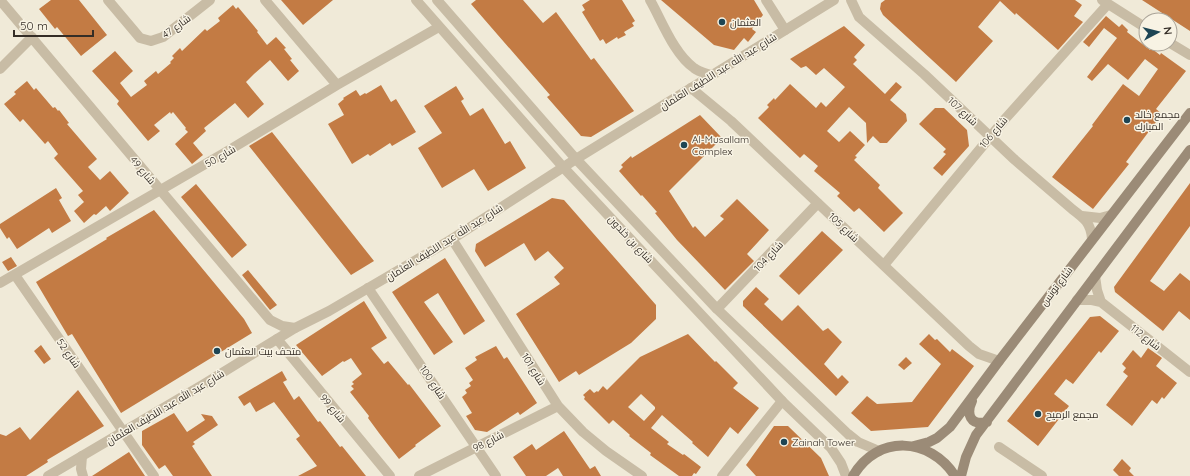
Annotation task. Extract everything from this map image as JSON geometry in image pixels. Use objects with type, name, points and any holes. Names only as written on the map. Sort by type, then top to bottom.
[{"type":"main road","name":"شارع تونس","points":[[914,446],[929,442],[944,433],[1190,113]]},
{"type":"main road","points":[[961,476],[970,447],[976,435],[1095,276],[1186,161],[1190,150]]},
{"type":"main road","points":[[975,393],[969,407],[969,415],[972,420],[978,423],[986,422]]},
{"type":"main road","points":[[853,476],[864,461],[879,451],[893,446],[914,446],[925,449],[943,460],[955,476]]},
{"type":"street","name":"شارع 49","points":[[0,0],[270,320],[282,326],[295,328]]},
{"type":"street","name":"شارع 47","points":[[108,0],[140,38],[151,41],[163,37],[210,0]]},
{"type":"street","points":[[265,0],[337,85]]},
{"type":"street","name":"شارع بن خلدون","points":[[416,0],[563,167],[782,401],[831,448],[841,464],[846,476]]},
{"type":"street","name":"شارع بن خلدون","points":[[437,0],[576,159],[717,309],[848,434],[858,442],[879,451]]},
{"type":"street","points":[[650,0],[676,48],[682,56],[694,68],[711,75]]},
{"type":"street","points":[[766,0],[785,30]]},
{"type":"street","name":"شارع عبد الله عبد اللطيف العثمان","points":[[48,476],[204,384],[295,328],[329,311],[452,240],[563,167],[834,0]]},
{"type":"street","name":"شارع 107","points":[[851,0],[859,17],[924,74],[1015,160],[1082,216],[1089,224],[1092,239]]},
{"type":"street","points":[[1105,2],[1138,23]]},
{"type":"street","name":"شارع 106","points":[[884,265],[990,136],[1105,2]]},
{"type":"street","name":"شارع 50","points":[[0,284],[160,191],[337,85],[439,27]]},
{"type":"street","points":[[0,69],[32,37]]},
{"type":"street","points":[[1178,48],[1190,55]]},
{"type":"street","name":"شارع 105","points":[[691,88],[731,121],[979,354],[999,361]]},
{"type":"street","name":"شارع 104","points":[[717,309],[818,202]]},
{"type":"street","points":[[1082,216],[1100,218],[1111,215]]},
{"type":"street","name":"شارع 101","points":[[452,240],[558,406],[583,432],[642,476]]},
{"type":"street","name":"شارع 52","points":[[15,275],[154,476]]},
{"type":"street","points":[[1095,276],[1101,302]]},
{"type":"street","name":"شارع 100","points":[[368,288],[496,476]]},
{"type":"street","points":[[1077,300],[1092,300],[1101,302]]},
{"type":"street","name":"شارع 112","points":[[1101,302],[1190,372]]},
{"type":"street","name":"شارع 99","points":[[277,339],[390,476]]},
{"type":"street","points":[[722,476],[782,401]]},
{"type":"street","name":"شارع 98","points":[[419,476],[558,406]]},
{"type":"street","points":[[999,447],[1042,476]]},
{"type":"street","points":[[82,456],[81,470],[83,476]]},
{"type":"building","points":[[51,0],[79,0],[107,35],[81,56],[57,27],[55,29],[39,9]]},
{"type":"building","points":[[281,0],[333,0],[303,25]]},
{"type":"building","points":[[476,0],[523,0],[543,23],[556,12],[591,60],[594,58],[634,111],[591,137],[581,136],[547,97],[550,95],[471,4]]},
{"type":"building","points":[[590,0],[622,0],[635,21],[632,23],[634,26],[624,32],[626,35],[618,39],[617,37],[606,44],[603,39],[600,41],[582,12],[585,10],[582,5]]},
{"type":"building","name":"العثمان","points":[[661,0],[754,0],[763,15],[752,29],[756,32],[748,42],[744,38],[734,50],[714,45]]},
{"type":"building","points":[[885,0],[1075,0],[1082,5],[1074,16],[1083,22],[1058,50],[1000,1],[978,27],[993,41],[956,82],[883,15],[880,9],[881,3]]},
{"type":"building","points":[[1142,0],[1190,0],[1190,31],[1178,23],[1178,12],[1161,12]]},
{"type":"building","points":[[233,5],[236,9],[238,7],[258,31],[257,32],[267,45],[276,37],[286,48],[284,49],[292,59],[290,60],[299,71],[288,81],[270,60],[246,82],[264,104],[248,118],[235,103],[204,128],[206,131],[193,143],[203,155],[192,164],[175,144],[188,132],[173,112],[171,114],[170,112],[154,125],[160,131],[148,141],[117,104],[119,101],[92,71],[115,51],[133,71],[120,83],[131,97],[147,85],[144,81],[156,71],[158,74],[171,63],[170,62],[174,58],[172,56],[180,48],[182,51],[205,29],[207,31],[220,21],[218,18]]},
{"type":"building","points":[[1106,16],[1119,27],[1122,24],[1128,30],[1127,32],[1138,41],[1138,52],[1156,52],[1160,55],[1161,53],[1186,71],[1156,109],[1162,114],[1126,162],[1129,164],[1093,209],[1052,177],[1093,126],[1092,125],[1123,84],[1139,96],[1158,69],[1145,59],[1128,80],[1108,64],[1092,81],[1087,77],[1117,38],[1104,28],[1089,47],[1083,42]]},
{"type":"building","points":[[844,26],[865,45],[854,57],[857,60],[853,64],[885,94],[896,82],[902,87],[890,100],[906,114],[907,121],[887,143],[880,143],[873,136],[867,143],[866,123],[849,107],[827,131],[839,142],[850,131],[865,145],[855,156],[857,157],[854,160],[880,185],[878,188],[903,213],[884,232],[859,208],[854,212],[837,196],[840,193],[814,171],[818,166],[804,154],[800,158],[758,118],[769,107],[767,105],[774,98],[775,100],[790,84],[816,108],[821,102],[826,107],[845,87],[824,68],[816,75],[806,66],[801,68],[790,59]]},
{"type":"building","points":[[27,81],[34,90],[36,88],[53,108],[55,107],[58,111],[59,110],[69,123],[67,124],[97,159],[88,167],[100,180],[110,171],[129,193],[110,211],[106,206],[84,223],[74,211],[84,202],[78,195],[83,191],[54,158],[58,154],[48,141],[45,144],[23,119],[20,122],[4,104],[16,94],[14,92]]},
{"type":"building","points":[[381,85],[391,102],[396,99],[416,132],[392,146],[390,143],[370,156],[368,154],[352,164],[328,124],[344,115],[338,104],[344,99],[343,98],[356,90],[360,96],[365,93],[366,94]]},
{"type":"building","points":[[456,86],[464,99],[461,101],[470,116],[483,108],[505,144],[510,141],[526,168],[488,191],[474,169],[442,188],[418,148],[442,133],[424,106]]},
{"type":"building","points":[[935,108],[944,108],[967,130],[969,146],[942,176],[933,168],[946,154],[943,152],[946,149],[919,124]]},
{"type":"building","points":[[700,115],[722,138],[669,191],[693,228],[695,226],[705,237],[724,219],[720,216],[737,199],[769,230],[747,254],[754,261],[725,290],[677,240],[655,213],[657,212],[619,171],[623,167],[621,165],[631,156],[632,158]]},
{"type":"building","points":[[272,132],[374,261],[351,275],[249,146]]},
{"type":"building","points":[[1190,183],[1190,226],[1150,281],[1164,291],[1180,273],[1190,281],[1190,320],[1179,311],[1163,331],[1115,292],[1114,287]]},
{"type":"building","points":[[196,184],[247,245],[232,258],[181,197]]},
{"type":"building","points":[[56,188],[62,198],[59,200],[71,221],[52,233],[49,228],[17,249],[9,237],[7,239],[0,228],[0,224]]},
{"type":"building","points":[[552,198],[564,200],[656,305],[656,319],[631,343],[579,375],[576,371],[559,382],[516,314],[560,284],[554,277],[564,268],[548,251],[535,261],[524,243],[485,267],[475,251],[476,244]]},
{"type":"building","points":[[154,210],[244,319],[252,333],[121,413],[72,334],[68,336],[36,282]]},
{"type":"building","points":[[822,231],[843,250],[799,295],[779,276]]},
{"type":"building","points":[[11,257],[17,266],[8,271],[2,262]]},
{"type":"building","points":[[445,258],[485,321],[464,335],[438,293],[424,302],[453,342],[434,355],[392,292]]},
{"type":"building","points":[[248,270],[277,305],[270,310],[242,275]]},
{"type":"building","points":[[756,287],[769,299],[764,304],[782,321],[798,305],[823,331],[828,328],[842,342],[824,364],[838,379],[842,375],[849,382],[836,396],[743,306],[743,301]]},
{"type":"building","points":[[364,301],[387,338],[371,348],[384,364],[388,361],[408,385],[409,384],[441,426],[399,459],[350,392],[354,389],[351,386],[354,384],[352,382],[362,374],[351,358],[344,362],[343,361],[322,376],[296,345]]},
{"type":"building","points":[[1100,316],[1119,331],[1101,353],[1099,351],[1073,384],[1066,379],[1054,394],[1069,406],[1038,446],[1007,421],[1090,317]]},
{"type":"building","points":[[688,334],[738,383],[733,388],[759,408],[738,434],[730,427],[708,457],[662,415],[651,428],[669,442],[667,444],[683,455],[684,454],[701,467],[696,474],[694,473],[692,476],[679,476],[650,455],[651,453],[629,436],[630,435],[613,420],[609,424],[584,399],[585,397],[583,395],[590,389],[594,393],[597,391],[598,392],[603,386],[607,390],[640,357]],"holes":[[[641,394],[655,407],[655,409],[644,421],[628,407]]]},
{"type":"building","points":[[929,334],[935,340],[937,339],[950,352],[952,349],[974,366],[928,427],[871,431],[851,413],[867,396],[877,404],[912,402],[941,364],[919,344]]},
{"type":"building","points":[[41,345],[51,359],[44,364],[34,351]]},
{"type":"building","points":[[496,346],[504,359],[507,357],[537,403],[520,415],[518,412],[487,432],[475,430],[466,416],[472,413],[462,397],[467,393],[465,390],[471,386],[469,383],[473,380],[465,368],[477,360],[475,357]]},
{"type":"building","points":[[1148,348],[1162,358],[1156,366],[1177,383],[1164,399],[1162,397],[1157,404],[1152,400],[1132,426],[1106,405],[1128,376],[1123,372],[1126,368],[1122,364],[1133,350],[1141,358]]},
{"type":"building","points":[[906,357],[912,363],[904,370],[898,365]]},
{"type":"building","points":[[282,371],[287,380],[283,382],[294,400],[299,396],[318,422],[320,421],[340,447],[342,446],[366,476],[298,476],[317,466],[296,439],[300,436],[274,402],[256,412],[250,402],[244,406],[238,397]]},
{"type":"building","points":[[78,390],[104,426],[47,460],[48,462],[26,476],[0,476],[0,434],[6,436],[20,427],[30,440]]},
{"type":"building","points":[[174,413],[187,432],[205,420],[201,414],[212,416],[218,425],[193,442],[195,444],[192,446],[212,476],[173,476],[165,465],[159,469],[142,445],[142,431]]},
{"type":"building","name":"Zainah Tower","points":[[774,426],[788,426],[821,458],[829,476],[756,476],[746,465]]},
{"type":"building","points":[[564,431],[590,469],[595,466],[601,476],[563,476],[558,468],[546,476],[526,476],[513,457],[532,444],[536,450]]},
{"type":"building","points":[[129,452],[145,476],[92,476]]},
{"type":"building","points":[[1122,459],[1131,468],[1129,471],[1134,476],[1119,476],[1113,470]]},
{"type":"place","name":"العثمان","points":[[722,22]]},
{"type":"place","name":"مجمع خالد المبارك","points":[[1127,120]]},
{"type":"place","name":"Al-Musallam Complex","points":[[684,145]]},
{"type":"place","name":"متحف بيت العثمان","points":[[217,351]]},
{"type":"place","name":"مجمع الرميح","points":[[1038,414]]},
{"type":"place","name":"Zainah Tower","points":[[784,442]]}]
